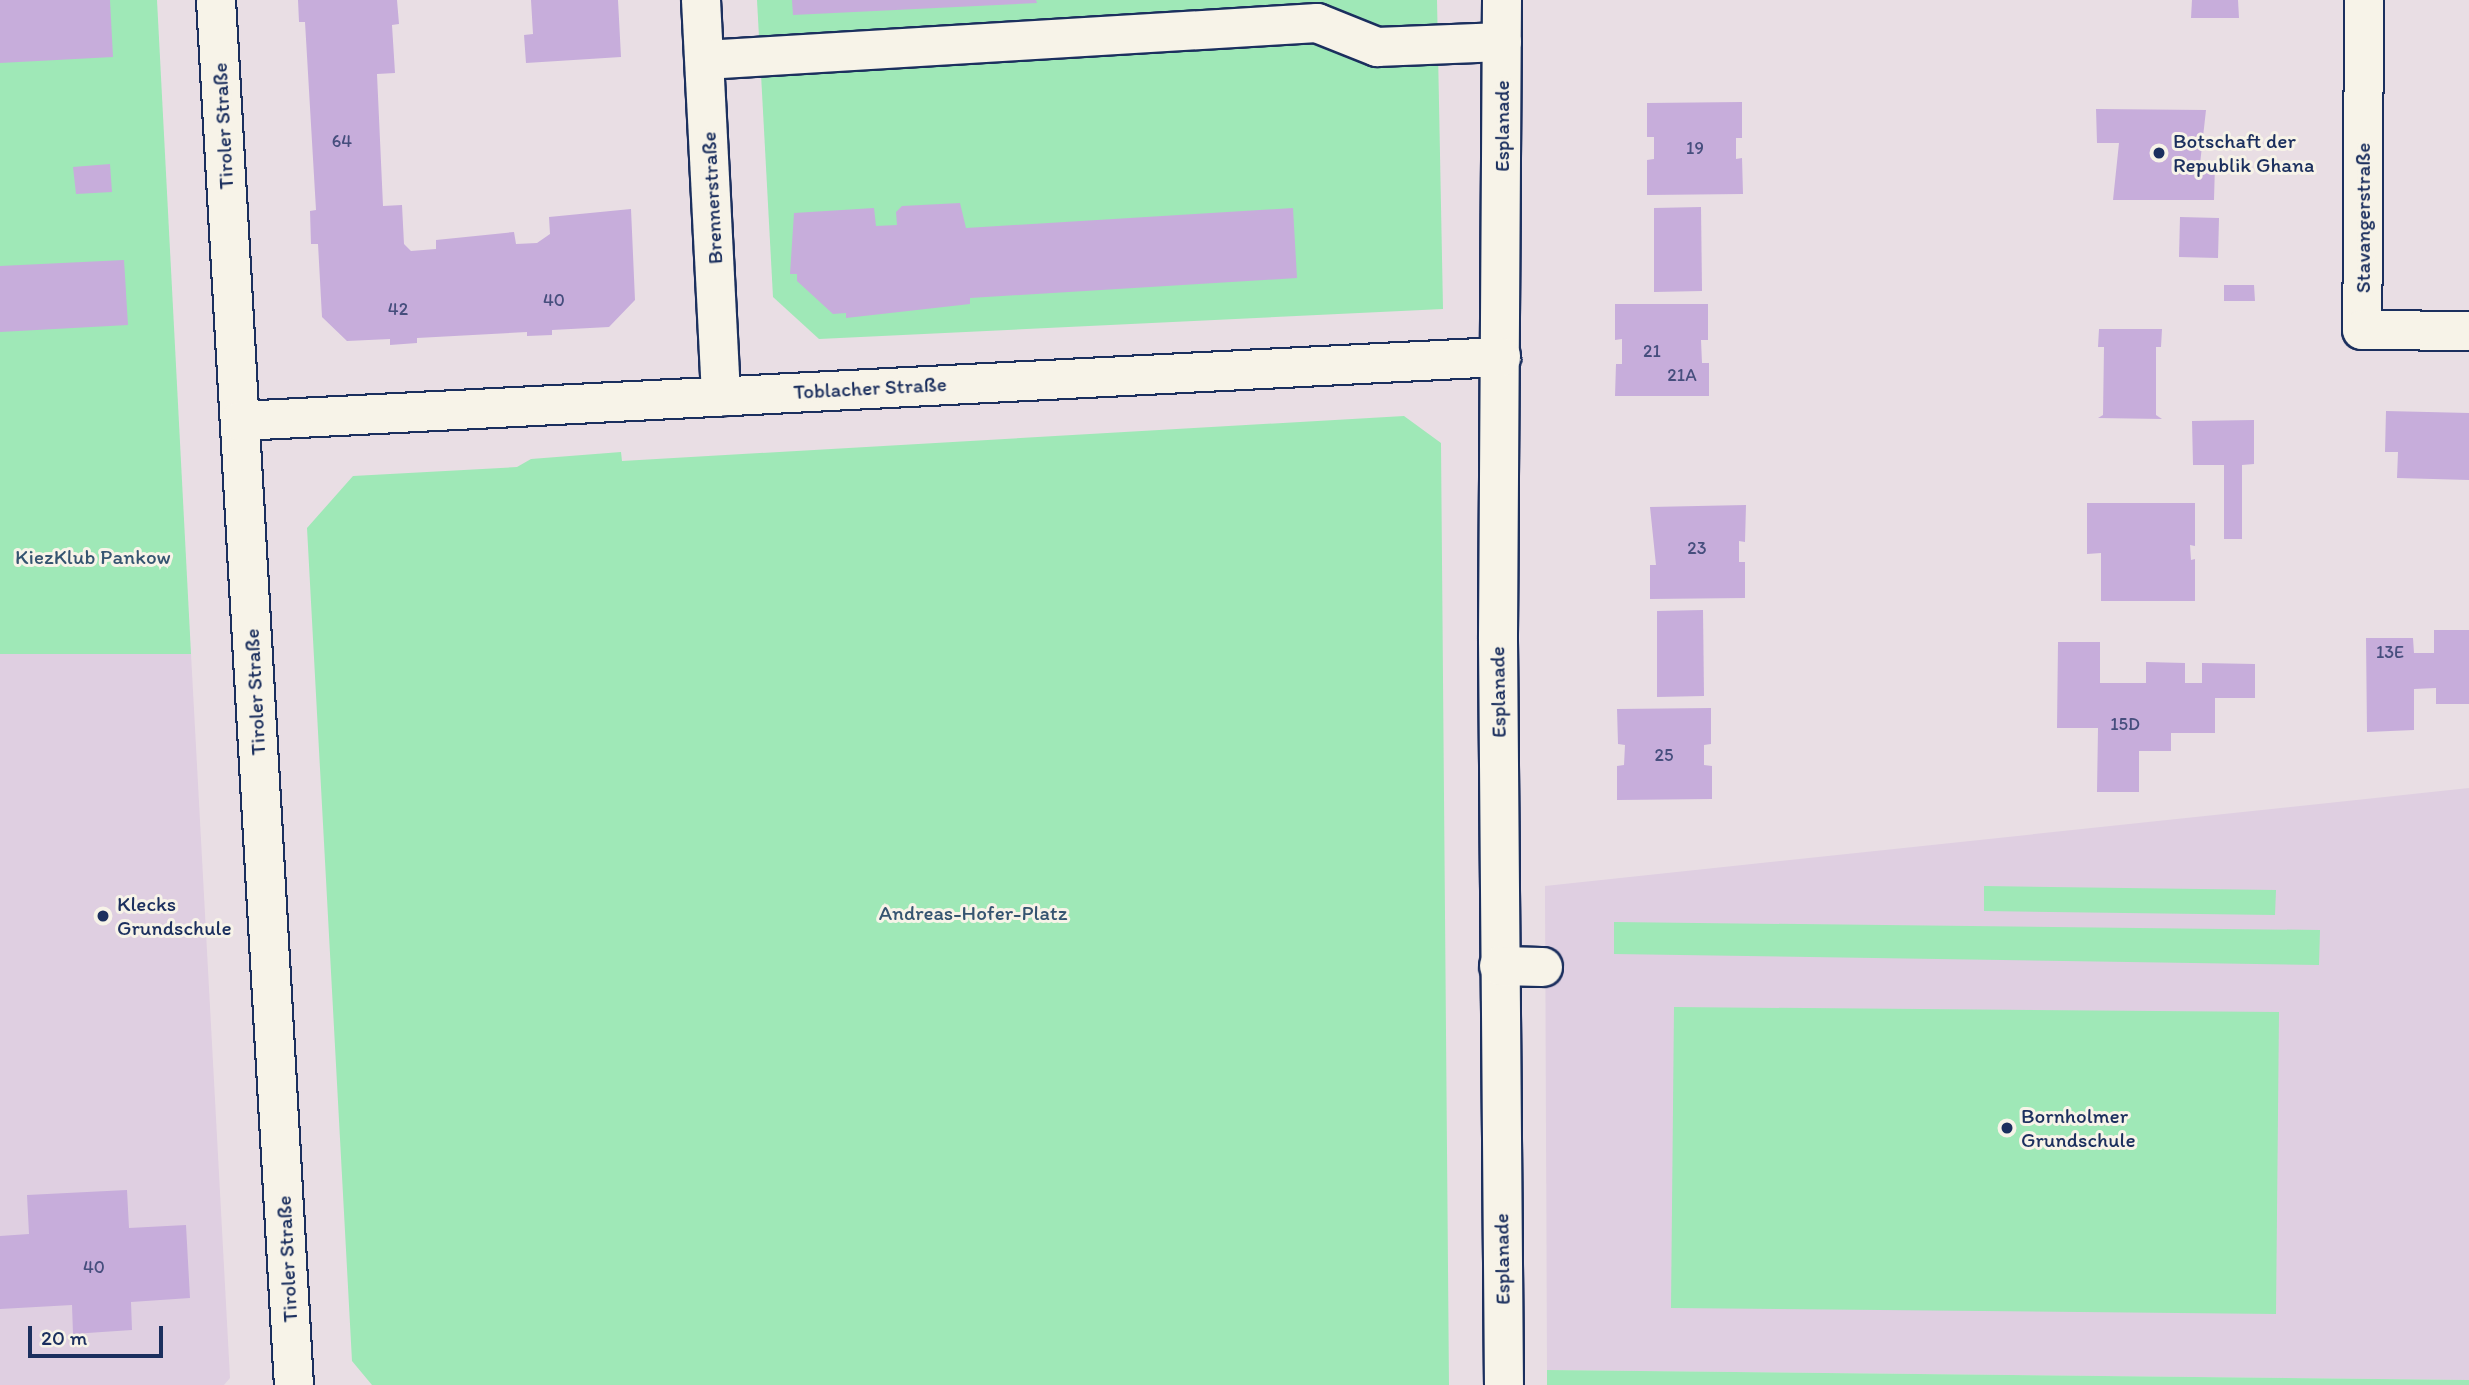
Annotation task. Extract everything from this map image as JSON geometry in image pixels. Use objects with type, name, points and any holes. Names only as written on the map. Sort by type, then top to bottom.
[{"type":"street","name":"Tiroler Straße","points":[[216,0],[295,1385]]},
{"type":"street","name":"Brennerstraße","points":[[701,0],[721,396]]},
{"type":"street","name":"Esplanade","points":[[1502,0],[1499,966],[1504,1385]]},
{"type":"street","name":"Stavangerstraße","points":[[2364,0],[2362,330],[2469,331]]},
{"type":"street","points":[[705,60],[1317,23],[1377,47],[1502,42]]},
{"type":"street","name":"Toblacher Straße","points":[[240,421],[1501,357]]},
{"type":"street","points":[[1499,966],[1543,967]]},
{"type":"shaded area","name":"Klecks Grundschule","points":[[0,654],[191,654],[230,1378],[224,1385],[0,1385]]},
{"type":"shaded area","name":"Bornholmer Grundschule","points":[[2469,788],[2469,1380],[1547,1370],[1545,886]]},
{"type":"green space","name":"KiezKlub Pankow","points":[[0,0],[157,0],[191,654],[0,654]]},
{"type":"green space","points":[[757,0],[1437,0],[1443,309],[819,339],[773,297]]},
{"type":"green space","name":"Andreas-Hofer-Platz","points":[[1404,416],[1441,443],[1449,1385],[372,1385],[352,1361],[307,528],[353,476],[517,467],[531,459],[621,452],[622,461]]},
{"type":"green space","points":[[1984,886],[2276,890],[2275,915],[1984,911]]},
{"type":"green space","points":[[1614,922],[2320,930],[2319,965],[1614,954]]},
{"type":"green space","points":[[1674,1007],[2279,1012],[2276,1314],[1671,1308]]},
{"type":"green space","points":[[1547,1370],[2469,1380],[2469,1385],[1547,1385]]},
{"type":"building","points":[[0,0],[110,0],[113,57],[0,63]]},
{"type":"building","points":[[298,0],[397,0],[399,24],[392,25],[395,73],[377,74],[383,206],[402,205],[404,244],[411,251],[436,249],[436,240],[514,232],[516,244],[537,243],[550,234],[549,217],[631,209],[635,300],[609,327],[552,330],[552,335],[527,336],[527,332],[417,338],[417,343],[390,345],[390,339],[347,341],[322,317],[318,244],[311,244],[310,211],[316,210],[305,22],[299,22]]},
{"type":"building","points":[[531,0],[618,0],[621,57],[526,63],[524,35],[533,34]]},
{"type":"building","points":[[792,0],[1036,0],[1037,3],[793,15]]},
{"type":"building","points":[[2192,0],[2238,0],[2239,18],[2191,18]]},
{"type":"building","points":[[1742,102],[1742,138],[1736,138],[1736,159],[1742,158],[1743,194],[1647,195],[1647,160],[1654,159],[1654,137],[1647,137],[1647,103]]},
{"type":"building","name":"Botschaft der Republik Ghana","points":[[2096,109],[2206,110],[2200,164],[2215,164],[2214,200],[2113,200],[2119,143],[2097,143]]},
{"type":"building","points":[[110,164],[112,192],[76,194],[73,167]]},
{"type":"building","points":[[960,203],[966,228],[1293,208],[1297,278],[970,298],[970,304],[846,318],[846,313],[833,314],[797,281],[797,274],[790,274],[794,213],[874,208],[876,226],[897,225],[896,212],[902,206]]},
{"type":"building","points":[[1701,207],[1702,291],[1654,292],[1654,208]]},
{"type":"building","points":[[2180,217],[2219,218],[2218,258],[2179,257]]},
{"type":"building","points":[[124,260],[128,325],[0,332],[0,266]]},
{"type":"building","points":[[2224,285],[2254,285],[2255,301],[2224,301]]},
{"type":"building","points":[[1615,304],[1708,304],[1708,340],[1701,340],[1702,363],[1709,363],[1709,396],[1615,396],[1616,364],[1622,364],[1622,339],[1615,340]]},
{"type":"building","points":[[2099,329],[2162,329],[2161,347],[2156,347],[2156,415],[2162,419],[2098,418],[2103,415],[2104,347],[2098,347]]},
{"type":"building","points":[[2386,411],[2469,413],[2469,480],[2397,478],[2398,452],[2385,452]]},
{"type":"building","points":[[2254,420],[2254,464],[2242,465],[2242,539],[2224,539],[2224,465],[2193,465],[2192,421]]},
{"type":"building","points":[[2087,503],[2195,503],[2195,546],[2190,545],[2191,560],[2195,559],[2195,601],[2101,601],[2101,553],[2087,554]]},
{"type":"building","points":[[1746,505],[1745,542],[1739,541],[1739,562],[1745,562],[1745,598],[1650,599],[1650,565],[1656,565],[1650,507]]},
{"type":"building","points":[[1703,610],[1704,696],[1657,697],[1657,611]]},
{"type":"building","points":[[2434,630],[2469,630],[2469,704],[2436,704],[2436,688],[2414,689],[2414,730],[2367,732],[2366,638],[2413,638],[2414,653],[2434,653]]},
{"type":"building","points":[[2058,642],[2100,642],[2100,683],[2146,683],[2146,662],[2185,663],[2185,683],[2202,683],[2202,663],[2255,664],[2255,698],[2215,698],[2215,733],[2171,733],[2171,751],[2139,751],[2139,792],[2097,792],[2098,728],[2057,728]]},
{"type":"building","points":[[1711,708],[1711,744],[1704,745],[1704,765],[1712,766],[1712,799],[1617,800],[1617,766],[1624,765],[1625,745],[1618,744],[1617,709]]},
{"type":"building","points":[[127,1190],[129,1228],[186,1225],[190,1298],[131,1302],[132,1330],[73,1334],[72,1305],[0,1309],[0,1236],[29,1234],[27,1195]]},
{"type":"place","name":"Botschaft der Republik Ghana","points":[[2159,153]]},
{"type":"place","name":"Klecks Grundschule","points":[[103,916]]},
{"type":"place","name":"Bornholmer Grundschule","points":[[2007,1128]]}]
